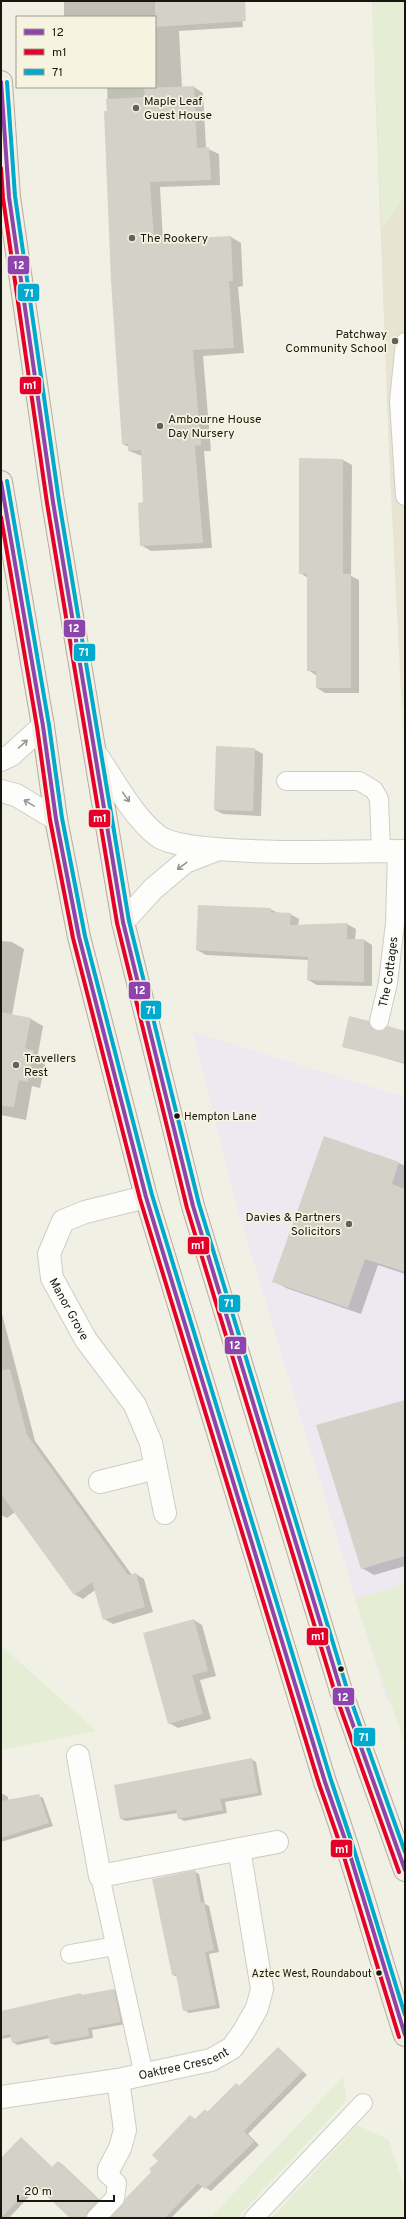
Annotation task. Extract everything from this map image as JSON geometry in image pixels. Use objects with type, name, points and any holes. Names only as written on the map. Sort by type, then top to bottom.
[{"type":"main road","points":[[1,82],[13,221],[53,502],[123,922],[194,1206],[342,1694],[405,1870]]},
{"type":"main road","points":[[1,482],[43,726],[56,819],[79,937],[146,1197],[323,1775],[342,1830],[384,1972],[405,2035]]},
{"type":"street","points":[[1,760],[11,755],[43,726]]},
{"type":"street","points":[[96,754],[143,821],[159,836],[178,844],[217,849],[394,851]]},
{"type":"street","points":[[1,791],[16,795],[56,819]]},
{"type":"street","points":[[123,922],[153,889],[185,862],[217,849]]},
{"type":"street","name":"Manor Grove","points":[[146,1197],[85,1212],[63,1221],[49,1254],[52,1278],[75,1322],[86,1340],[135,1405],[151,1443],[165,1513]]},
{"type":"street","points":[[100,1482],[156,1468]]},
{"type":"street","points":[[78,1756],[100,1876],[277,1842]]},
{"type":"street","name":"Oaktree Crescent","points":[[1,2097],[144,2075],[212,2060],[232,2048],[257,2008],[262,1989],[239,1849]]},
{"type":"street","points":[[109,2169],[120,2148],[125,2130],[118,2080]]},
{"type":"lane","points":[[405,342],[399,401],[405,496]]},
{"type":"lane","name":"The Cottages","points":[[286,781],[359,781],[374,790],[379,799],[394,851],[395,923],[388,983],[378,1021]]},
{"type":"lane","points":[[100,1876],[144,2075]]},
{"type":"lane","points":[[70,1954],[115,1946]]},
{"type":"lane","points":[[254,2218],[363,2103]]},
{"type":"lane","points":[[96,2218],[115,2198],[117,2183],[106,2174],[109,2169]]},
{"type":"shaded area","name":"Patchway Community School","points":[[372,1],[405,1],[405,773],[389,454]]},
{"type":"shaded area","points":[[193,1032],[405,1097],[405,1697],[387,1702],[238,1211]]},
{"type":"green space","points":[[372,1],[405,1],[405,195],[382,229]]},
{"type":"green space","points":[[402,706],[405,706],[405,773],[402,714]]},
{"type":"green space","points":[[405,1584],[405,1745],[355,1599]]},
{"type":"green space","points":[[1,1645],[96,1731],[1,1750]]},
{"type":"green space","points":[[343,2077],[347,2100],[237,2218],[210,2218]]},
{"type":"green space","points":[[357,2125],[389,2140],[405,2190],[405,2218],[272,2218]]},
{"type":"building","points":[[155,1],[245,1],[246,21],[156,27]]},
{"type":"building","points":[[194,86],[197,148],[209,147],[211,180],[150,182],[154,240],[231,236],[233,281],[229,281],[234,348],[193,350],[201,445],[195,446],[203,543],[140,546],[138,503],[143,502],[141,450],[128,451],[128,444],[122,444],[111,281],[104,111],[107,111],[106,99],[145,97],[144,88]]},
{"type":"building","points":[[299,458],[343,459],[343,574],[351,574],[351,688],[316,688],[316,671],[307,671],[307,574],[299,574]]},
{"type":"building","points":[[216,746],[255,748],[253,811],[214,810]]},
{"type":"building","points":[[198,905],[271,908],[271,912],[291,913],[290,925],[347,923],[347,939],[364,939],[364,982],[307,980],[308,957],[196,950]]},
{"type":"building","name":"Travellers Rest","points":[[1,1012],[31,1018],[25,1048],[34,1051],[28,1082],[19,1080],[14,1107],[1,1106]]},
{"type":"building","points":[[349,1016],[369,1021],[372,1028],[376,1031],[382,1031],[388,1026],[405,1031],[405,1063],[342,1047]]},
{"type":"building","name":"Davies & Partners Solicitors","points":[[324,1136],[399,1162],[392,1184],[405,1189],[405,1272],[365,1259],[348,1308],[272,1282]]},
{"type":"building","points":[[10,1369],[27,1435],[128,1575],[136,1573],[145,1607],[103,1620],[92,1582],[74,1595],[1,1494],[1,1370]]},
{"type":"building","points":[[405,1400],[405,1556],[361,1569],[316,1425]]},
{"type":"building","points":[[194,1619],[208,1671],[192,1675],[203,1714],[168,1724],[143,1633]]},
{"type":"building","points":[[252,1758],[258,1793],[220,1799],[223,1810],[178,1819],[176,1810],[120,1819],[114,1785]]},
{"type":"building","points":[[39,1794],[49,1823],[1,1838],[1,1801]]},
{"type":"building","points":[[195,1870],[201,1903],[204,1902],[214,1950],[205,1952],[216,2005],[183,2011],[176,1974],[172,1975],[152,1879]]},
{"type":"building","points":[[114,1989],[121,2022],[88,2028],[89,2036],[50,2043],[48,2035],[12,2043],[10,2034],[1,2036],[1,2011],[81,1993],[81,1995]]},
{"type":"building","points":[[278,2047],[303,2071],[244,2131],[254,2142],[205,2189],[198,2183],[165,2218],[110,2218],[123,2205],[125,2199],[151,2172],[149,2169],[158,2161],[152,2155],[190,2115],[195,2119],[205,2109],[207,2112],[236,2083],[239,2086]]},
{"type":"building","points":[[21,2137],[52,2167],[58,2161],[99,2200],[88,2211],[86,2218],[70,2218],[34,2184],[1,2218],[1,2158]]},
{"type":"transit line","name":"12","points":[[1,82],[9,197],[53,502],[123,922],[193,1206],[342,1694],[405,1870]]},
{"type":"transit line","name":"71","points":[[7,82],[15,196],[59,501],[129,921],[199,1204],[348,1692],[405,1852]]},
{"type":"transit line","name":"m1","points":[[1,168],[3,198],[47,503],[117,923],[187,1208],[336,1696],[399,1872]]},
{"type":"transit line","name":"71","points":[[7,481],[49,725],[62,818],[85,936],[152,1195],[331,1780],[405,2015]]},
{"type":"transit line","name":"12","points":[[1,482],[43,726],[56,819],[79,937],[146,1197],[325,1782],[347,1845],[405,2035]]},
{"type":"transit line","name":"m1","points":[[1,517],[37,727],[50,820],[73,938],[140,1199],[319,1784],[341,1847],[399,2037]]},
{"type":"place","name":"Maple Leaf Guest House","points":[[136,108]]},
{"type":"place","name":"The Rookery","points":[[132,238]]},
{"type":"place","name":"Patchway Community School","points":[[395,341]]},
{"type":"place","name":"Ambourne House Day Nursery","points":[[160,426]]},
{"type":"place","name":"Travellers Rest","points":[[16,1065]]},
{"type":"place","name":"Hempton Lane","points":[[177,1116]]},
{"type":"place","name":"Davies & Partners Solicitors","points":[[349,1224]]},
{"type":"place","name":"Aztec West, Roundabout","points":[[379,1973]]}]
